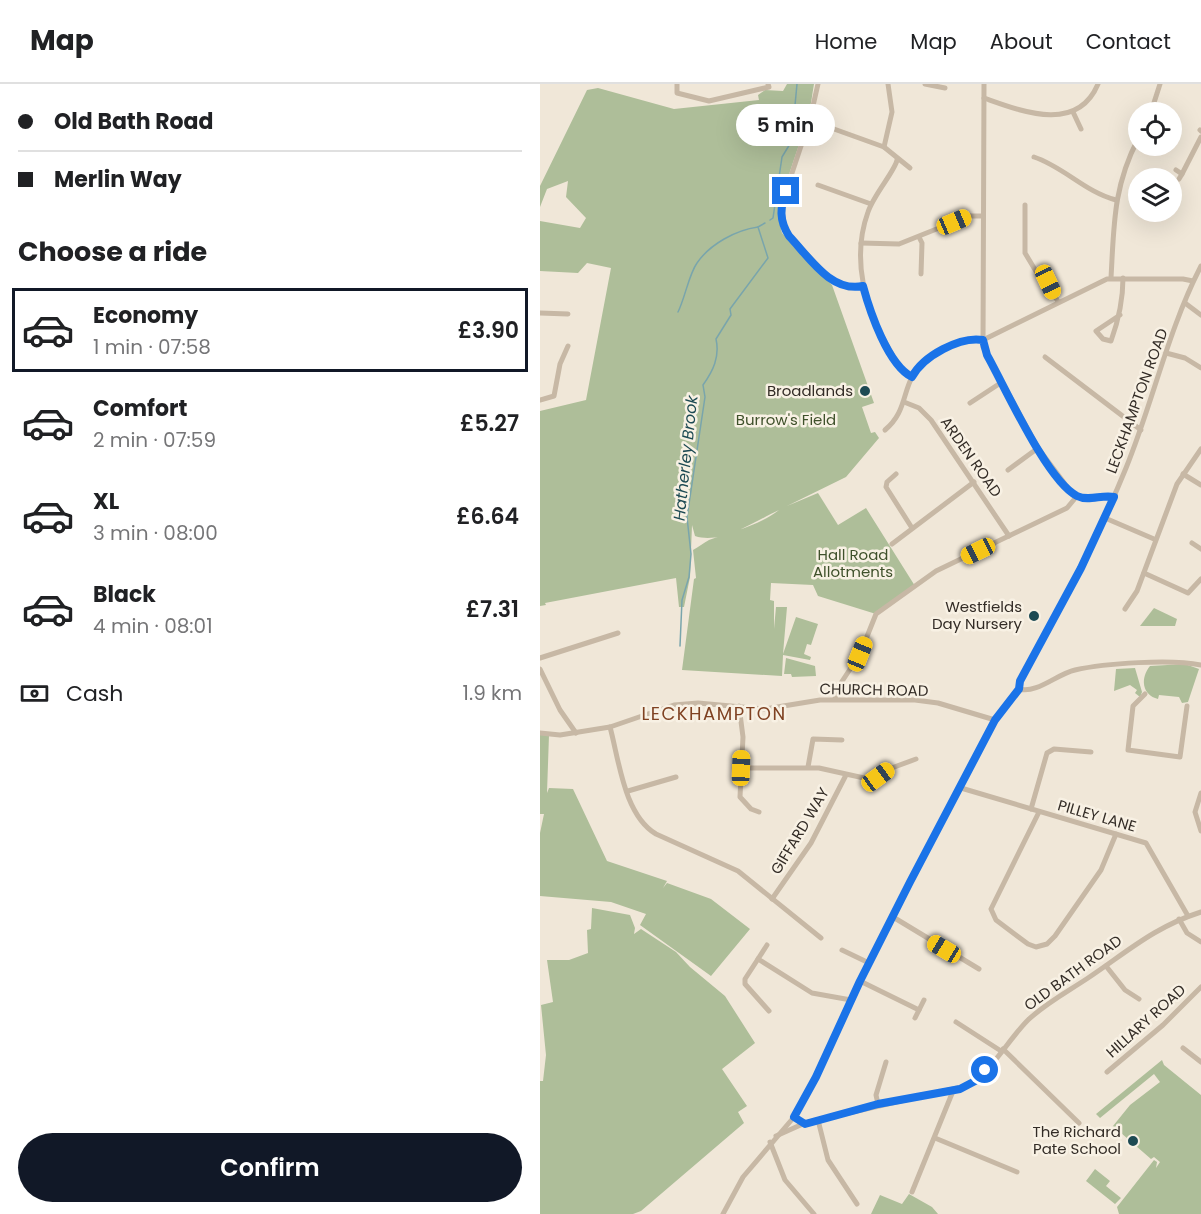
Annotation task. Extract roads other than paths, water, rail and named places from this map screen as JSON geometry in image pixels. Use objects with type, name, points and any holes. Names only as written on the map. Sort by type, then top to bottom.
[{"type":"street","points":[[677,84],[677,93],[709,101],[770,87],[768,84]]},
{"type":"street","points":[[818,84],[809,120],[781,206],[784,228],[832,281],[849,288],[863,286]]},
{"type":"street","points":[[884,147],[892,112],[888,84]]},
{"type":"street","points":[[925,84],[946,88]]},
{"type":"street","points":[[984,84],[983,340],[987,355],[1056,476],[1077,496],[1114,497]]},
{"type":"street","points":[[984,98],[1037,115],[1073,112],[1088,100],[1098,84]]},
{"type":"street","points":[[1154,102],[1160,84]]},
{"type":"street","points":[[1073,112],[1081,129]]},
{"type":"street","points":[[809,120],[884,147],[894,153],[897,160],[910,168]]},
{"type":"street","points":[[1182,169],[1201,133]]},
{"type":"street","points":[[1195,148],[1201,152]]},
{"type":"street","points":[[1111,278],[1116,200],[1124,167],[1130,156]]},
{"type":"street","points":[[1035,157],[1048,162],[1100,196],[1116,200]]},
{"type":"street","points":[[897,160],[871,204],[861,243],[863,286],[884,340],[901,370],[912,377]]},
{"type":"street","points":[[818,185],[871,204]]},
{"type":"street","points":[[1025,205],[1025,253],[1037,273],[1046,278],[1058,303]]},
{"type":"street","points":[[861,243],[893,245],[969,216],[982,216]]},
{"type":"street","points":[[919,237],[921,274]]},
{"type":"street","name":"LECKHAMPTON ROAD","points":[[723,1214],[743,1177],[770,1142],[794,1117],[816,1077],[869,963],[995,720],[1019,689],[1020,681],[1105,518],[1141,430],[1193,281],[1201,266]]},
{"type":"street","points":[[885,430],[897,419],[912,377],[923,364],[943,351],[967,340],[983,340],[1111,278],[1193,281]]},
{"type":"street","points":[[1120,315],[1096,331],[1100,336],[1111,341],[1120,315],[1124,300],[1123,278]]},
{"type":"street","points":[[1185,303],[1201,315]]},
{"type":"street","points":[[540,313],[568,314]]},
{"type":"street","points":[[540,400],[554,396],[560,364],[568,346]]},
{"type":"street","points":[[1167,353],[1185,358],[1201,368]]},
{"type":"street","points":[[1046,357],[1141,430]]},
{"type":"street","points":[[970,403],[1002,382]]},
{"type":"street","name":"ARDEN ROAD","points":[[904,402],[926,414],[1009,536]]},
{"type":"street","points":[[1008,470],[1038,448]]},
{"type":"street","points":[[1125,609],[1144,573],[1154,539],[1172,496],[1183,474],[1201,449]]},
{"type":"street","points":[[896,474],[886,482],[886,487],[912,528]]},
{"type":"street","points":[[1183,474],[1201,485]]},
{"type":"street","points":[[892,544],[974,482]]},
{"type":"street","points":[[835,699],[837,688],[860,654],[876,614],[936,572],[1067,508],[1077,496]]},
{"type":"street","points":[[1105,518],[1154,539]]},
{"type":"street","points":[[1192,543],[1201,549]]},
{"type":"street","points":[[1144,573],[1188,593],[1191,599]]},
{"type":"street","points":[[1188,593],[1201,579]]},
{"type":"street","points":[[540,657],[618,633]]},
{"type":"street","points":[[1019,689],[1029,690],[1073,670],[1094,667],[1177,663],[1201,665]]},
{"type":"street","points":[[540,669],[560,710],[576,733]]},
{"type":"street","points":[[1145,694],[1133,706],[1128,750],[1180,757],[1187,706]]},
{"type":"street","name":"CHURCH ROAD","points":[[540,733],[560,735],[610,727],[674,705],[710,703],[765,709],[835,699],[928,702],[995,720]]},
{"type":"street","points":[[739,706],[743,737],[740,797],[750,809],[759,812]]},
{"type":"street","points":[[610,727],[636,815],[648,829],[738,871],[821,938]]},
{"type":"street","points":[[808,767],[813,739],[842,740]]},
{"type":"street","points":[[1031,809],[1049,751],[1054,749],[1091,752]]},
{"type":"street","points":[[741,768],[808,767],[873,780],[889,769],[916,759]]},
{"type":"street","name":"GIFFARD WAY","points":[[772,899],[811,843],[846,775]]},
{"type":"street","points":[[628,791],[676,777]]},
{"type":"street","name":"PILLEY LANE","points":[[961,788],[1143,842],[1151,847],[1188,916]]},
{"type":"street","points":[[1201,793],[1196,812],[1201,831]]},
{"type":"street","points":[[1040,812],[991,909],[996,920],[1034,946],[1043,945],[1055,936],[1105,865],[1116,834]]},
{"type":"street","name":"OLD BATH ROAD","points":[[776,1136],[805,1124],[878,1104],[954,1091],[977,1080],[1022,1026],[1047,1004],[1106,966],[1150,933],[1179,919],[1201,912]]},
{"type":"street","points":[[893,917],[979,969]]},
{"type":"street","points":[[1179,919],[1187,933],[1201,942]]},
{"type":"street","points":[[767,945],[745,979],[747,988],[769,1011]]},
{"type":"street","points":[[842,950],[869,963]]},
{"type":"street","points":[[758,959],[812,993],[851,1000]]},
{"type":"street","points":[[1106,966],[1125,990],[1139,999]]},
{"type":"street","points":[[860,981],[919,1010]]},
{"type":"street","name":"HILLARY ROAD","points":[[1107,1072],[1163,1025],[1201,987]]},
{"type":"street","points":[[915,1018],[924,1000]]},
{"type":"street","points":[[956,1022],[1002,1050],[1079,1123]]},
{"type":"street","points":[[1183,1048],[1201,1062]]},
{"type":"street","points":[[878,1104],[876,1095],[886,1062]]},
{"type":"street","points":[[912,1192],[954,1091]]},
{"type":"street","points":[[794,1117],[805,1124]]},
{"type":"street","points":[[818,1120],[828,1160],[858,1204]]},
{"type":"street","points":[[934,1138],[1017,1172]]},
{"type":"street","points":[[770,1142],[785,1180],[814,1214]]},
{"type":"waterway","name":"Hatherley Brook","points":[[794,116],[797,84]]},
{"type":"waterway","name":"Hatherley Brook","points":[[770,220],[773,218],[782,157],[796,134],[795,118]]},
{"type":"waterway","name":"Hatherley Brook","points":[[680,646],[682,600],[689,577],[691,554],[687,517],[705,397],[703,385],[715,364],[716,339],[731,315],[730,309],[768,258],[758,227],[765,223]]},
{"type":"waterway","points":[[678,312],[692,273],[702,256],[724,239],[741,231],[758,227]]},
{"type":"place","name":"Broadlands","points":[[865,391]]},
{"type":"place","name":"Westfields Day Nursery","points":[[1034,616]]},
{"type":"place","name":"The Richard Pate School","points":[[1133,1141]]},
{"type":"district","name":"LECKHAMPTON","points":[[714,714]]},
{"type":"park label","name":"Burrow's Field","points":[[786,420]]},
{"type":"park label","name":"Hall Road Allotments","points":[[853,564]]}]
